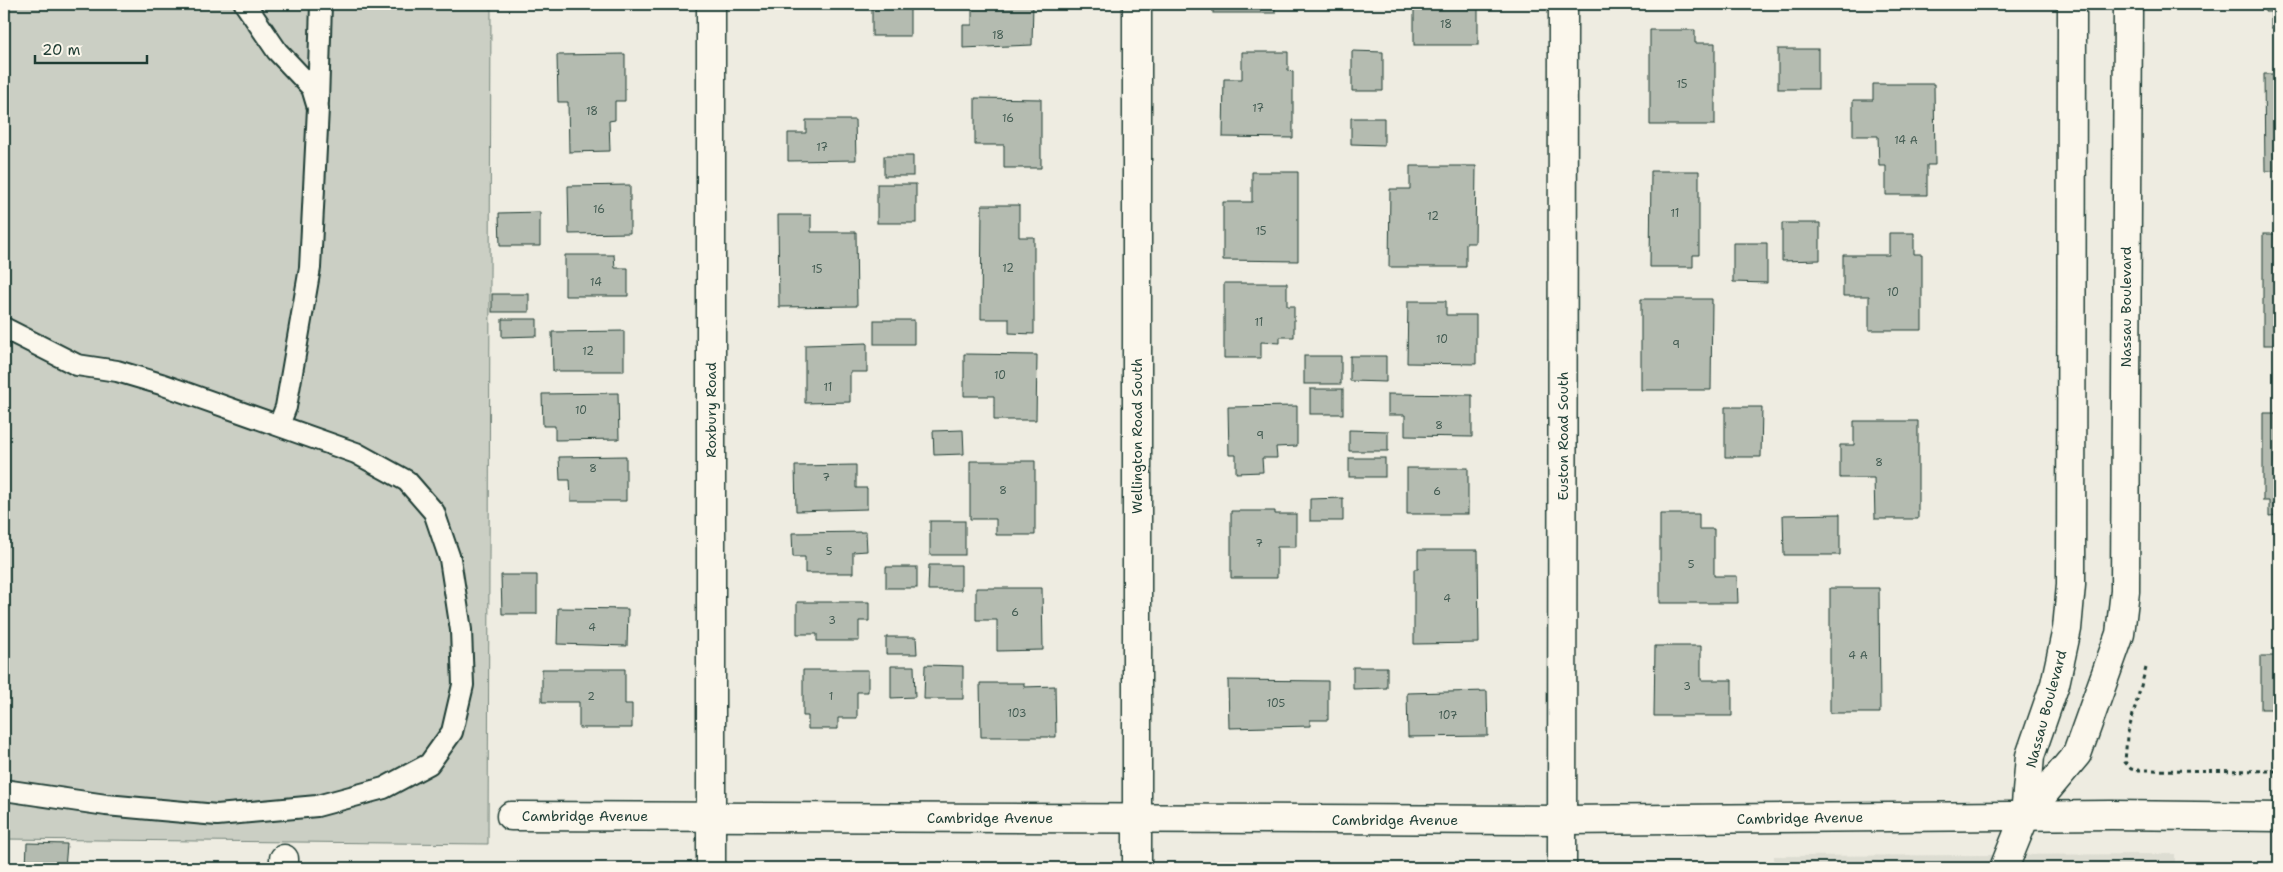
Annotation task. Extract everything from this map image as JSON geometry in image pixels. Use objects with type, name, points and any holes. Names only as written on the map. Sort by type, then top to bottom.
[{"type":"street","name":"Roxbury Road","points":[[711,4],[711,868]]},
{"type":"street","name":"Wellington Road South","points":[[1137,4],[1137,868]]},
{"type":"street","name":"Euston Road South","points":[[1562,868],[1563,4]]},
{"type":"street","name":"Nassau Boulevard","points":[[2025,816],[2030,756],[2055,684],[2067,629],[2071,585],[2072,4]]},
{"type":"street","name":"Nassau Boulevard","points":[[2025,816],[2077,754],[2120,634],[2125,591],[2128,4]]},
{"type":"street","name":"Cambridge Avenue","points":[[511,816],[1563,820],[2025,816],[2279,817]]},
{"type":"street","points":[[2004,868],[2025,816]]},
{"type":"lane","points":[[244,4],[277,51],[312,88],[318,108]]},
{"type":"lane","points":[[279,426],[289,394],[310,268],[321,4]]},
{"type":"lane","points":[[4,328],[77,365],[117,371],[161,384],[356,454],[407,481],[434,512],[450,559],[461,630],[463,685],[452,732],[430,764],[384,788],[317,806],[217,815],[106,805],[4,790]]},
{"type":"path","points":[[2148,659],[2125,744],[2125,762],[2131,769],[2279,771]]},
{"type":"shaded area","points":[[4,4],[491,4],[488,844],[4,839]]},
{"type":"shaded area","points":[[2175,854],[2175,868],[1774,868],[1774,856]]},
{"type":"building","points":[[872,4],[910,4],[910,36],[872,36]]},
{"type":"building","points":[[972,4],[1033,4],[1032,45],[963,48],[963,25],[972,25]]},
{"type":"building","points":[[1213,4],[1275,4],[1275,13],[1213,13]]},
{"type":"building","points":[[1414,4],[1478,4],[1478,45],[1414,45]]},
{"type":"building","points":[[2265,4],[2279,4],[2279,28],[2271,28],[2271,12],[2265,12]]},
{"type":"building","points":[[1650,30],[1695,30],[1695,43],[1715,43],[1715,125],[1650,125]]},
{"type":"building","points":[[1778,49],[1818,49],[1818,89],[1778,89]]},
{"type":"building","points":[[1352,51],[1383,52],[1383,91],[1352,91]]},
{"type":"building","points":[[1242,52],[1288,52],[1288,71],[1293,72],[1293,138],[1223,137],[1224,79],[1242,79]]},
{"type":"building","points":[[625,54],[625,101],[615,101],[615,120],[609,121],[610,151],[569,152],[568,102],[558,102],[557,55]]},
{"type":"building","points":[[2264,74],[2279,74],[2279,171],[2265,171]]},
{"type":"building","points":[[1873,84],[1934,84],[1935,165],[1927,165],[1927,195],[1886,195],[1886,166],[1879,166],[1878,136],[1853,136],[1853,100],[1873,100]]},
{"type":"building","points":[[975,98],[1041,99],[1041,168],[1004,168],[1004,145],[975,145]]},
{"type":"building","points":[[1351,118],[1384,118],[1384,145],[1351,144]]},
{"type":"building","points":[[806,120],[855,120],[856,160],[788,161],[788,133],[806,133]]},
{"type":"building","points":[[884,156],[913,156],[913,176],[884,176]]},
{"type":"building","points":[[1410,166],[1476,166],[1475,243],[1466,243],[1466,267],[1389,267],[1390,189],[1410,189]]},
{"type":"building","points":[[1651,171],[1699,171],[1699,255],[1693,255],[1693,267],[1650,267]]},
{"type":"building","points":[[1252,172],[1298,172],[1298,261],[1223,260],[1223,202],[1252,202]]},
{"type":"building","points":[[877,184],[916,184],[916,223],[877,223]]},
{"type":"building","points":[[630,185],[630,233],[569,234],[568,186]]},
{"type":"building","points":[[982,205],[1019,205],[1019,237],[1034,237],[1034,334],[1009,333],[1009,319],[981,319]]},
{"type":"building","points":[[540,212],[540,246],[500,246],[499,213]]},
{"type":"building","points":[[778,215],[811,215],[811,232],[856,232],[857,306],[779,307]]},
{"type":"building","points":[[1782,223],[1820,223],[1820,260],[1782,261]]},
{"type":"building","points":[[1889,233],[1914,233],[1914,254],[1922,254],[1922,330],[1869,330],[1869,296],[1843,296],[1843,255],[1889,255]]},
{"type":"building","points":[[2263,234],[2279,234],[2279,345],[2263,345]]},
{"type":"building","points":[[1733,243],[1767,243],[1767,283],[1733,282]]},
{"type":"building","points":[[565,255],[614,255],[615,268],[628,268],[628,296],[565,296]]},
{"type":"building","points":[[1224,283],[1287,283],[1287,306],[1294,306],[1294,337],[1280,337],[1280,343],[1261,342],[1261,358],[1224,358]]},
{"type":"building","points":[[492,294],[529,294],[529,312],[492,312]]},
{"type":"building","points":[[1641,299],[1712,299],[1711,390],[1641,390]]},
{"type":"building","points":[[1408,301],[1446,301],[1446,315],[1476,315],[1476,364],[1407,363]]},
{"type":"building","points":[[502,319],[537,319],[537,336],[502,337]]},
{"type":"building","points":[[874,320],[914,320],[914,344],[874,344]]},
{"type":"building","points":[[624,331],[624,371],[553,371],[552,332]]},
{"type":"building","points":[[867,343],[867,372],[850,372],[850,402],[805,403],[805,345]]},
{"type":"building","points":[[964,354],[1037,355],[1036,420],[994,420],[994,396],[964,396]]},
{"type":"building","points":[[1304,356],[1341,356],[1341,384],[1304,384]]},
{"type":"building","points":[[1350,356],[1386,356],[1386,382],[1350,381]]},
{"type":"building","points":[[1310,389],[1343,389],[1343,414],[1310,414]]},
{"type":"building","points":[[618,393],[619,439],[555,440],[555,426],[543,426],[542,394]]},
{"type":"building","points":[[1388,394],[1472,395],[1472,437],[1405,436],[1405,415],[1388,415]]},
{"type":"building","points":[[1297,406],[1297,446],[1276,447],[1277,458],[1262,458],[1263,472],[1236,473],[1236,455],[1229,455],[1228,407]]},
{"type":"building","points":[[1725,407],[1762,407],[1761,457],[1725,457]]},
{"type":"building","points":[[2263,413],[2279,413],[2279,515],[2269,516],[2269,501],[2263,501]]},
{"type":"building","points":[[1854,421],[1918,421],[1918,519],[1875,519],[1874,478],[1840,478],[1840,445],[1854,445]]},
{"type":"building","points":[[963,430],[964,454],[934,455],[933,431]]},
{"type":"building","points":[[1349,430],[1388,431],[1388,451],[1349,451]]},
{"type":"building","points":[[626,456],[626,501],[571,501],[570,480],[560,480],[559,457]]},
{"type":"building","points":[[1349,458],[1385,458],[1385,477],[1349,477]]},
{"type":"building","points":[[970,461],[1035,461],[1035,535],[996,535],[996,519],[970,519]]},
{"type":"building","points":[[856,465],[856,488],[867,488],[867,509],[796,511],[795,466]]},
{"type":"building","points":[[1407,468],[1468,468],[1468,514],[1407,514]]},
{"type":"building","points":[[1343,498],[1343,521],[1310,521],[1310,499]]},
{"type":"building","points":[[1231,511],[1275,511],[1275,514],[1296,514],[1296,547],[1277,547],[1277,578],[1231,578]]},
{"type":"building","points":[[1660,514],[1699,514],[1699,529],[1714,529],[1714,576],[1737,576],[1738,603],[1660,603]]},
{"type":"building","points":[[1840,514],[1840,555],[1784,555],[1783,515]]},
{"type":"building","points":[[930,521],[965,521],[965,555],[930,555]]},
{"type":"building","points":[[866,532],[867,551],[853,552],[853,573],[805,573],[805,557],[793,557],[792,533]]},
{"type":"building","points":[[1418,550],[1478,550],[1479,643],[1414,644],[1414,569],[1418,569]]},
{"type":"building","points":[[929,565],[961,565],[961,590],[928,590]]},
{"type":"building","points":[[886,567],[917,567],[917,588],[886,588]]},
{"type":"building","points":[[501,575],[537,575],[537,614],[502,614]]},
{"type":"building","points":[[976,588],[1042,588],[1043,650],[997,651],[997,620],[976,620]]},
{"type":"building","points":[[1830,588],[1879,588],[1880,713],[1830,713]]},
{"type":"building","points":[[797,602],[869,602],[869,621],[859,621],[859,641],[817,641],[817,634],[797,634]]},
{"type":"building","points":[[558,608],[628,609],[627,646],[557,644]]},
{"type":"building","points":[[886,637],[916,637],[917,654],[886,654]]},
{"type":"building","points":[[1655,646],[1701,646],[1701,680],[1732,680],[1732,716],[1654,716]]},
{"type":"building","points":[[2261,656],[2279,656],[2279,709],[2261,709]]},
{"type":"building","points":[[925,665],[963,666],[963,699],[924,699]]},
{"type":"building","points":[[891,666],[914,666],[915,697],[891,698]]},
{"type":"building","points":[[1353,667],[1387,667],[1387,688],[1353,689]]},
{"type":"building","points":[[542,669],[625,669],[625,704],[632,704],[632,728],[579,728],[579,702],[542,702]]},
{"type":"building","points":[[803,670],[868,670],[868,692],[857,692],[857,718],[838,718],[838,729],[808,729],[808,716],[803,716]]},
{"type":"building","points":[[1228,680],[1328,681],[1328,720],[1310,720],[1310,726],[1229,728]]},
{"type":"building","points":[[980,683],[1024,683],[1024,687],[1055,686],[1056,737],[981,737]]},
{"type":"building","points":[[1487,691],[1488,736],[1408,737],[1407,693]]},
{"type":"building","points":[[27,843],[67,844],[65,868],[26,868]]}]
